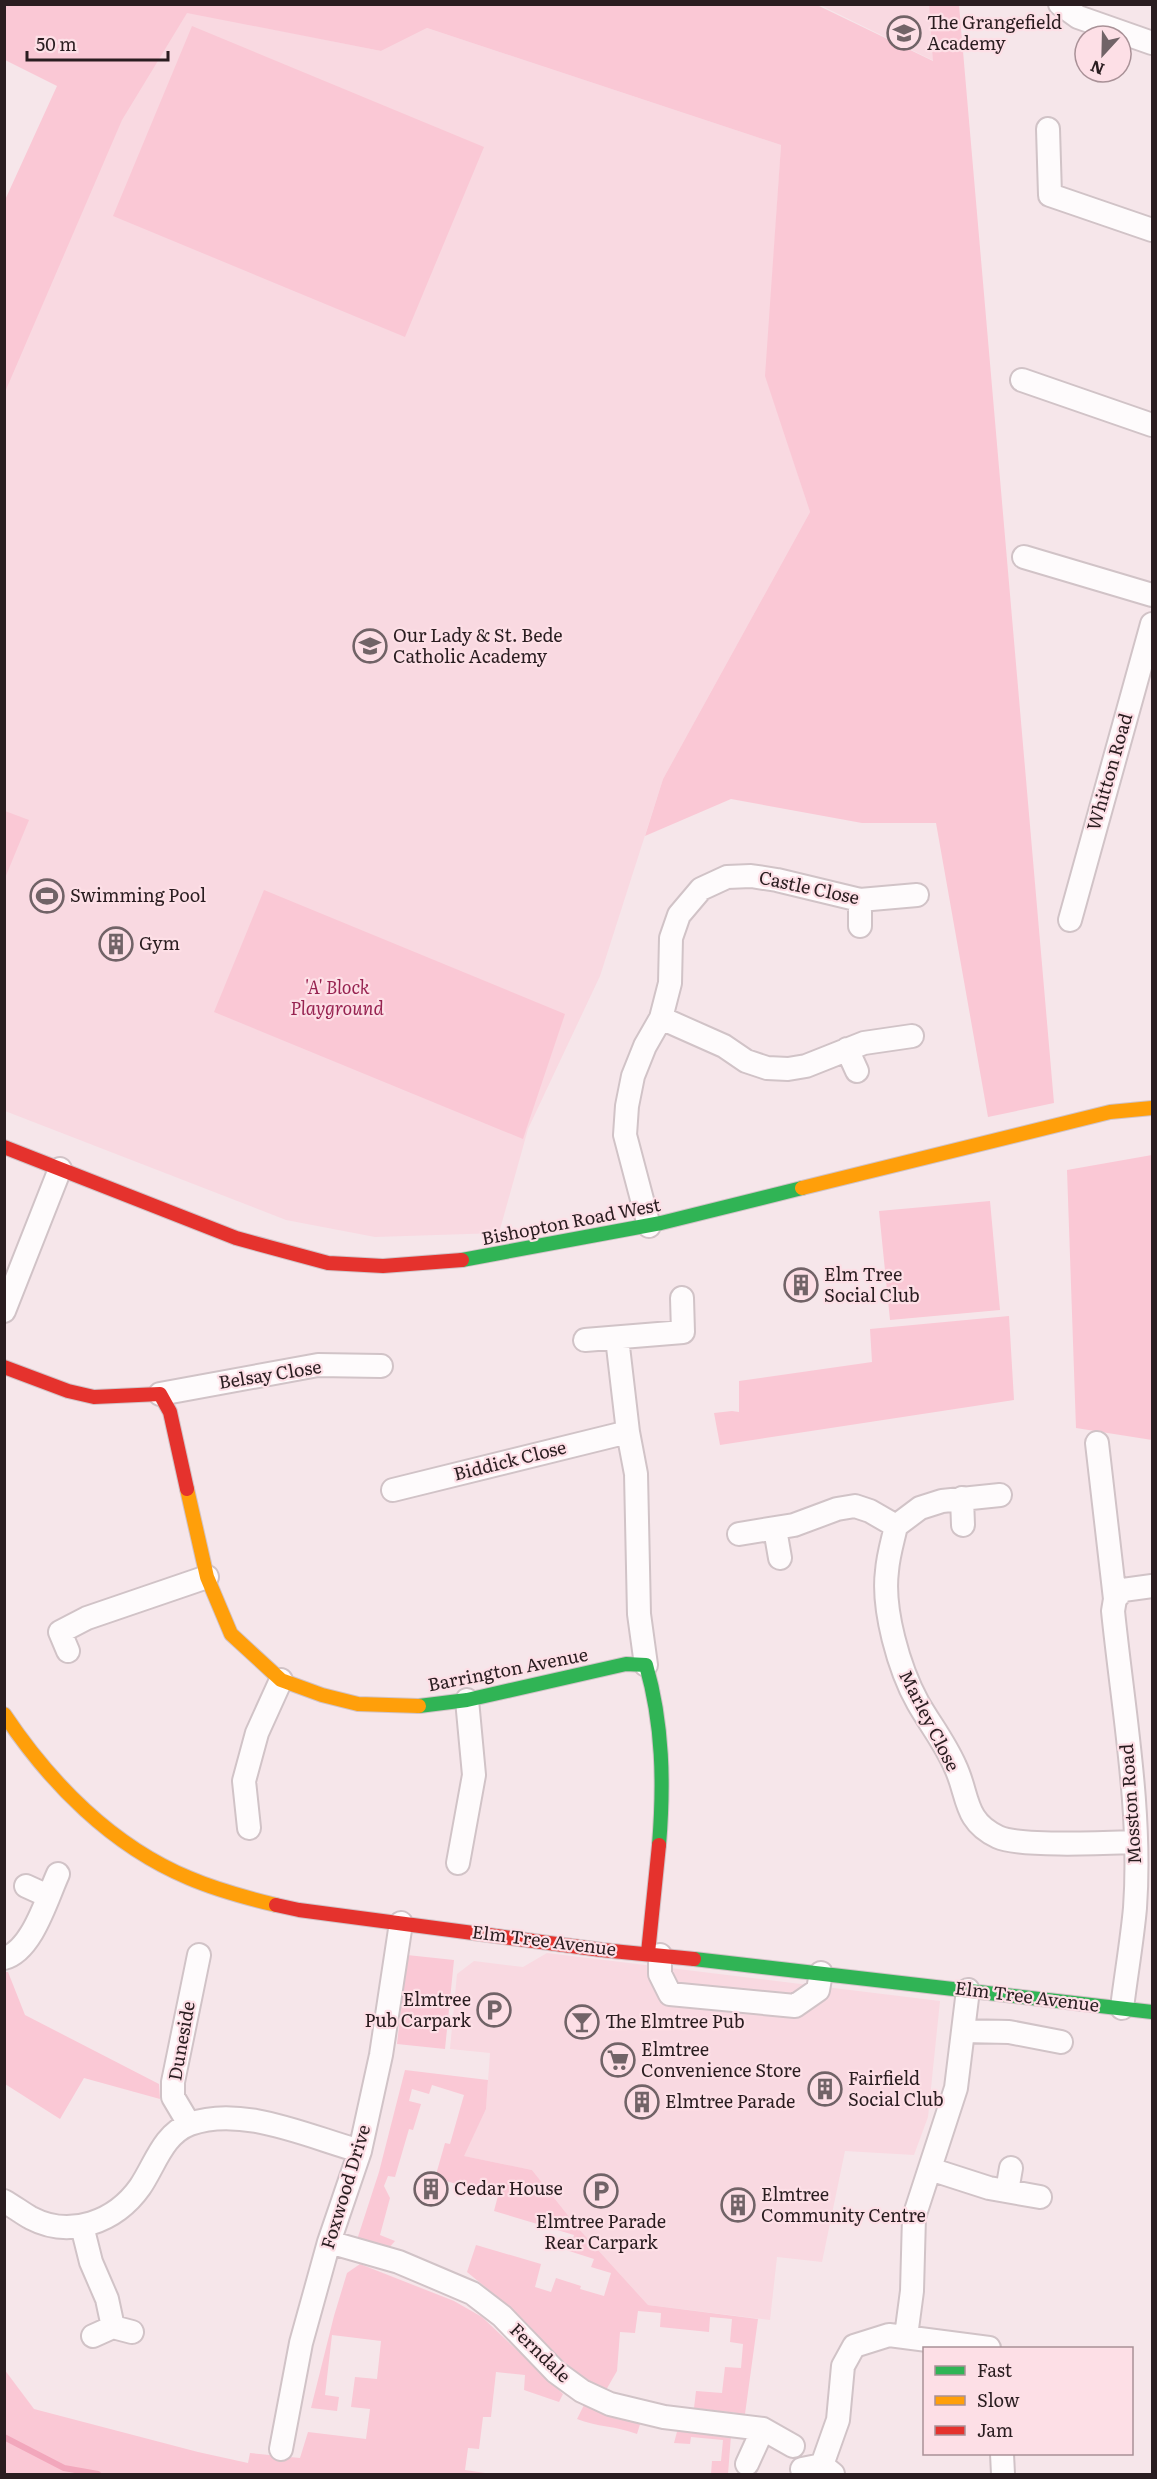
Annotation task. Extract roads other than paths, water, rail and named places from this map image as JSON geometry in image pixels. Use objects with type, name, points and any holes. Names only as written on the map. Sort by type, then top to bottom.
[{"type":"street","points":[[1060,4],[1078,16],[1152,43]]},
{"type":"street","points":[[1048,129],[1050,195],[1152,231]]},
{"type":"street","points":[[1022,380],[1152,425]]},
{"type":"street","points":[[1024,557],[1152,595]]},
{"type":"street","name":"Whitton Road","points":[[1070,920],[1152,624]]},
{"type":"street","name":"Castle Close","points":[[649,1226],[625,1135],[633,1076],[645,1046],[661,1018],[670,983],[671,938],[679,915],[701,889],[727,877],[752,876],[860,900],[917,895]]},
{"type":"street","points":[[860,900],[860,926]]},
{"type":"street","points":[[661,1018],[724,1046],[746,1061],[767,1068],[788,1069],[806,1066],[864,1043],[912,1036]]},
{"type":"street","points":[[847,1048],[857,1071]]},
{"type":"street","name":"Bishopton Road West","points":[[4,1147],[206,1228],[276,1251],[328,1263],[383,1266],[467,1260],[649,1226],[1110,1112],[1152,1108]]},
{"type":"street","points":[[4,1311],[60,1169]]},
{"type":"street","points":[[585,1340],[683,1332],[682,1299]]},
{"type":"street","points":[[616,1338],[628,1432],[636,1474],[639,1614],[646,1665],[657,1710],[662,1773],[662,1825],[654,1954],[660,1974],[670,1994],[795,2006],[818,1990],[821,1973]]},
{"type":"street","name":"Belsay Close","points":[[160,1394],[318,1365],[381,1366]]},
{"type":"street","points":[[4,1367],[68,1391],[94,1397],[160,1394]]},
{"type":"street","name":"Barrington Avenue","points":[[160,1394],[170,1412],[207,1577],[231,1634],[281,1680],[322,1695],[358,1704],[410,1707],[467,1700],[626,1664],[646,1665]]},
{"type":"street","name":"Biddick Close","points":[[393,1490],[628,1432]]},
{"type":"street","name":"Mosston Road","points":[[1097,1443],[1119,1594],[1113,1611],[1132,1786],[1135,1842],[1135,1907],[1122,2008]]},
{"type":"street","points":[[739,1534],[774,1530],[837,1509],[855,1506],[870,1511],[896,1526],[920,1508],[942,1500],[1000,1495]]},
{"type":"street","points":[[962,1498],[963,1525]]},
{"type":"street","name":"Marley Close","points":[[896,1526],[886,1572],[890,1617],[900,1664],[917,1702],[941,1738],[956,1768],[963,1796],[979,1826],[1000,1838],[1035,1842],[1135,1842]]},
{"type":"street","points":[[774,1530],[780,1558]]},
{"type":"street","points":[[68,1650],[60,1632],[87,1618],[207,1577]]},
{"type":"street","points":[[1119,1594],[1152,1586]]},
{"type":"street","points":[[249,1828],[244,1781],[257,1733],[281,1680]]},
{"type":"street","points":[[459,1863],[474,1775],[467,1700]]},
{"type":"street","name":"Elm Tree Avenue","points":[[4,1714],[17,1735],[62,1788],[88,1814],[124,1842],[174,1872],[260,1901],[299,1910],[602,1950],[654,1954],[1152,2012]]},
{"type":"street","points":[[4,1958],[20,1949],[28,1940],[58,1874]]},
{"type":"street","points":[[26,1886],[48,1896]]},
{"type":"street","name":"Foxwood Drive","points":[[281,2449],[301,2343],[329,2242],[360,2151],[381,2055],[400,1923]]},
{"type":"street","name":"Duneside","points":[[189,2124],[173,2097],[172,2082],[199,1955]]},
{"type":"street","points":[[906,2336],[912,2291],[914,2217],[956,2088],[968,1990]]},
{"type":"street","points":[[963,2031],[1009,2032],[1061,2042]]},
{"type":"street","points":[[4,2200],[33,2219],[49,2224],[82,2226],[112,2216],[126,2204],[140,2186],[160,2151],[174,2134],[189,2124],[210,2119],[235,2117],[266,2123],[360,2151]]},
{"type":"street","points":[[1007,2191],[1011,2168]]},
{"type":"street","points":[[930,2169],[1007,2191],[1040,2197]]},
{"type":"street","points":[[82,2226],[91,2262],[107,2299],[113,2331]]},
{"type":"street","name":"Ferndale","points":[[329,2242],[399,2262],[472,2293],[502,2316],[556,2372],[582,2391],[610,2404],[664,2417],[763,2428],[793,2446]]},
{"type":"street","points":[[819,2470],[838,2420],[843,2366],[854,2346],[890,2335],[976,2347]]},
{"type":"street","points":[[747,2464],[763,2428]]},
{"type":"street","points":[[1002,2455],[1003,2475]]},
{"type":"waterway","points":[[4,2437],[64,2468],[98,2474]]},
{"type":"place","name":"The Grangefield Academy","points":[[904,33]]},
{"type":"place","name":"Our Lady & St. Bede Catholic Academy","points":[[370,646]]},
{"type":"place","name":"Swimming Pool","points":[[47,896]]},
{"type":"place","name":"Gym","points":[[116,944]]},
{"type":"place","name":"Elm Tree Social Club","points":[[801,1285]]},
{"type":"place","name":"Elmtree Pub Carpark","points":[[494,2010]]},
{"type":"place","name":"The Elmtree Pub","points":[[582,2022]]},
{"type":"place","name":"Elmtree Convenience Store","points":[[618,2060]]},
{"type":"place","name":"Fairfield Social Club","points":[[825,2089]]},
{"type":"place","name":"Elmtree Parade","points":[[642,2102]]},
{"type":"place","name":"Cedar House","points":[[431,2189]]},
{"type":"place","name":"Elmtree Parade Rear Carpark","points":[[601,2191]]},
{"type":"place","name":"Elmtree Community Centre","points":[[738,2205]]},
{"type":"park label","name":"'A' Block Playground","points":[[337,998]]}]
